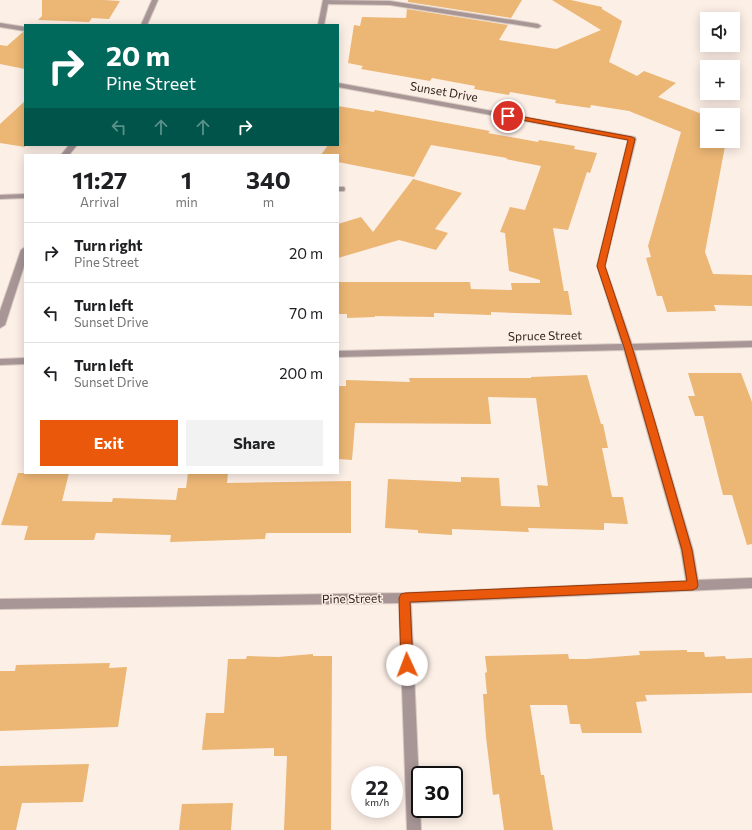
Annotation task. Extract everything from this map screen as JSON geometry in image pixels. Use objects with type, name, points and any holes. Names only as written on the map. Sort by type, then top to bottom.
[{"type":"street","points":[[144,24],[154,0]]},
{"type":"street","points":[[321,24],[326,1],[390,3],[538,26]]},
{"type":"street","points":[[0,25],[24,29]]},
{"type":"street","name":"Sunset Drive","points":[[339,85],[632,139],[601,266],[628,347],[687,550],[693,585]]},
{"type":"street","points":[[66,154],[72,146]]},
{"type":"street","points":[[0,197],[24,196]]},
{"type":"street","points":[[0,325],[24,253]]},
{"type":"street","name":"Spruce Street","points":[[339,354],[752,344]]},
{"type":"street","points":[[0,362],[24,361]]},
{"type":"street","name":"Pine Street","points":[[0,604],[405,598],[752,583]]},
{"type":"street","points":[[405,598],[414,830]]},
{"type":"building","points":[[42,0],[120,1],[109,19],[92,18],[89,22],[38,20],[42,16]]},
{"type":"building","points":[[408,0],[522,0],[511,18],[408,2]]},
{"type":"building","points":[[552,0],[571,0],[602,7],[602,9],[622,21],[609,62],[637,76],[644,71],[676,83],[658,97],[700,113],[700,148],[725,148],[705,252],[713,274],[752,275],[752,306],[714,305],[716,311],[667,312],[662,296],[657,296],[646,258],[651,257],[648,246],[681,132],[629,111],[591,105],[590,108],[555,103],[556,100],[510,92],[509,95],[474,89],[475,86],[432,78],[430,81],[361,69],[363,66],[348,63],[354,25],[360,26],[362,17],[406,18],[407,9],[508,25],[499,40],[556,49],[601,30]]},
{"type":"building","points":[[24,32],[24,69],[0,64],[0,45],[7,46]]},
{"type":"building","points":[[24,102],[25,147],[0,143],[0,124]]},
{"type":"building","points":[[339,106],[374,112],[375,110],[490,131],[488,133],[538,142],[539,140],[575,146],[574,149],[597,153],[590,173],[587,172],[568,230],[553,228],[564,291],[568,291],[572,315],[491,312],[491,315],[434,313],[434,317],[375,316],[347,318],[347,314],[339,314],[339,282],[470,282],[471,289],[512,290],[511,283],[540,283],[540,280],[509,271],[505,233],[500,232],[510,207],[525,210],[541,166],[506,159],[507,158],[431,145],[414,177],[339,162],[339,154],[322,154],[327,146],[339,146]]},
{"type":"building","points":[[413,179],[462,193],[435,229],[448,233],[436,250],[399,240],[339,258],[339,224],[361,217],[373,232]]},
{"type":"building","points":[[688,373],[741,373],[752,402],[752,544],[747,545],[732,495],[723,495],[703,416],[695,416],[688,396],[695,396]]},
{"type":"building","points":[[587,375],[601,424],[603,424],[608,448],[602,448],[612,497],[623,497],[628,524],[604,523],[604,530],[528,528],[529,532],[452,529],[452,535],[418,533],[418,530],[385,528],[388,479],[461,482],[461,477],[499,478],[501,506],[540,507],[537,485],[548,486],[536,398],[488,397],[491,424],[355,423],[352,460],[339,459],[339,386],[346,386],[346,380],[410,382],[409,378]]},
{"type":"building","points":[[18,473],[69,474],[62,501],[112,502],[113,498],[176,500],[178,488],[186,488],[188,474],[228,474],[227,483],[351,481],[351,533],[266,533],[265,539],[170,542],[171,535],[96,533],[94,540],[24,540],[28,526],[1,525]]},
{"type":"building","points":[[687,650],[687,652],[704,652],[705,657],[725,656],[726,659],[752,658],[752,693],[645,695],[647,701],[636,702],[642,733],[582,733],[580,724],[570,724],[567,705],[530,705],[541,775],[544,775],[553,830],[504,830],[499,794],[493,795],[486,737],[483,694],[487,694],[485,656],[568,654],[569,659],[586,659],[640,655],[639,651]]},
{"type":"building","points":[[313,654],[313,656],[332,656],[331,830],[284,830],[287,756],[274,756],[274,748],[202,750],[206,713],[224,713],[228,659],[246,659],[247,656],[278,657]]},
{"type":"building","points":[[110,663],[109,668],[127,667],[118,727],[0,731],[0,671],[15,671],[16,665]]},
{"type":"building","points":[[89,764],[83,802],[22,803],[16,830],[0,830],[0,766]]},
{"type":"building","points":[[233,803],[231,830],[179,830],[182,804]]},
{"type":"route","points":[[407,665],[405,598],[693,585],[687,550],[628,347],[601,266],[632,139],[508,116]]}]
